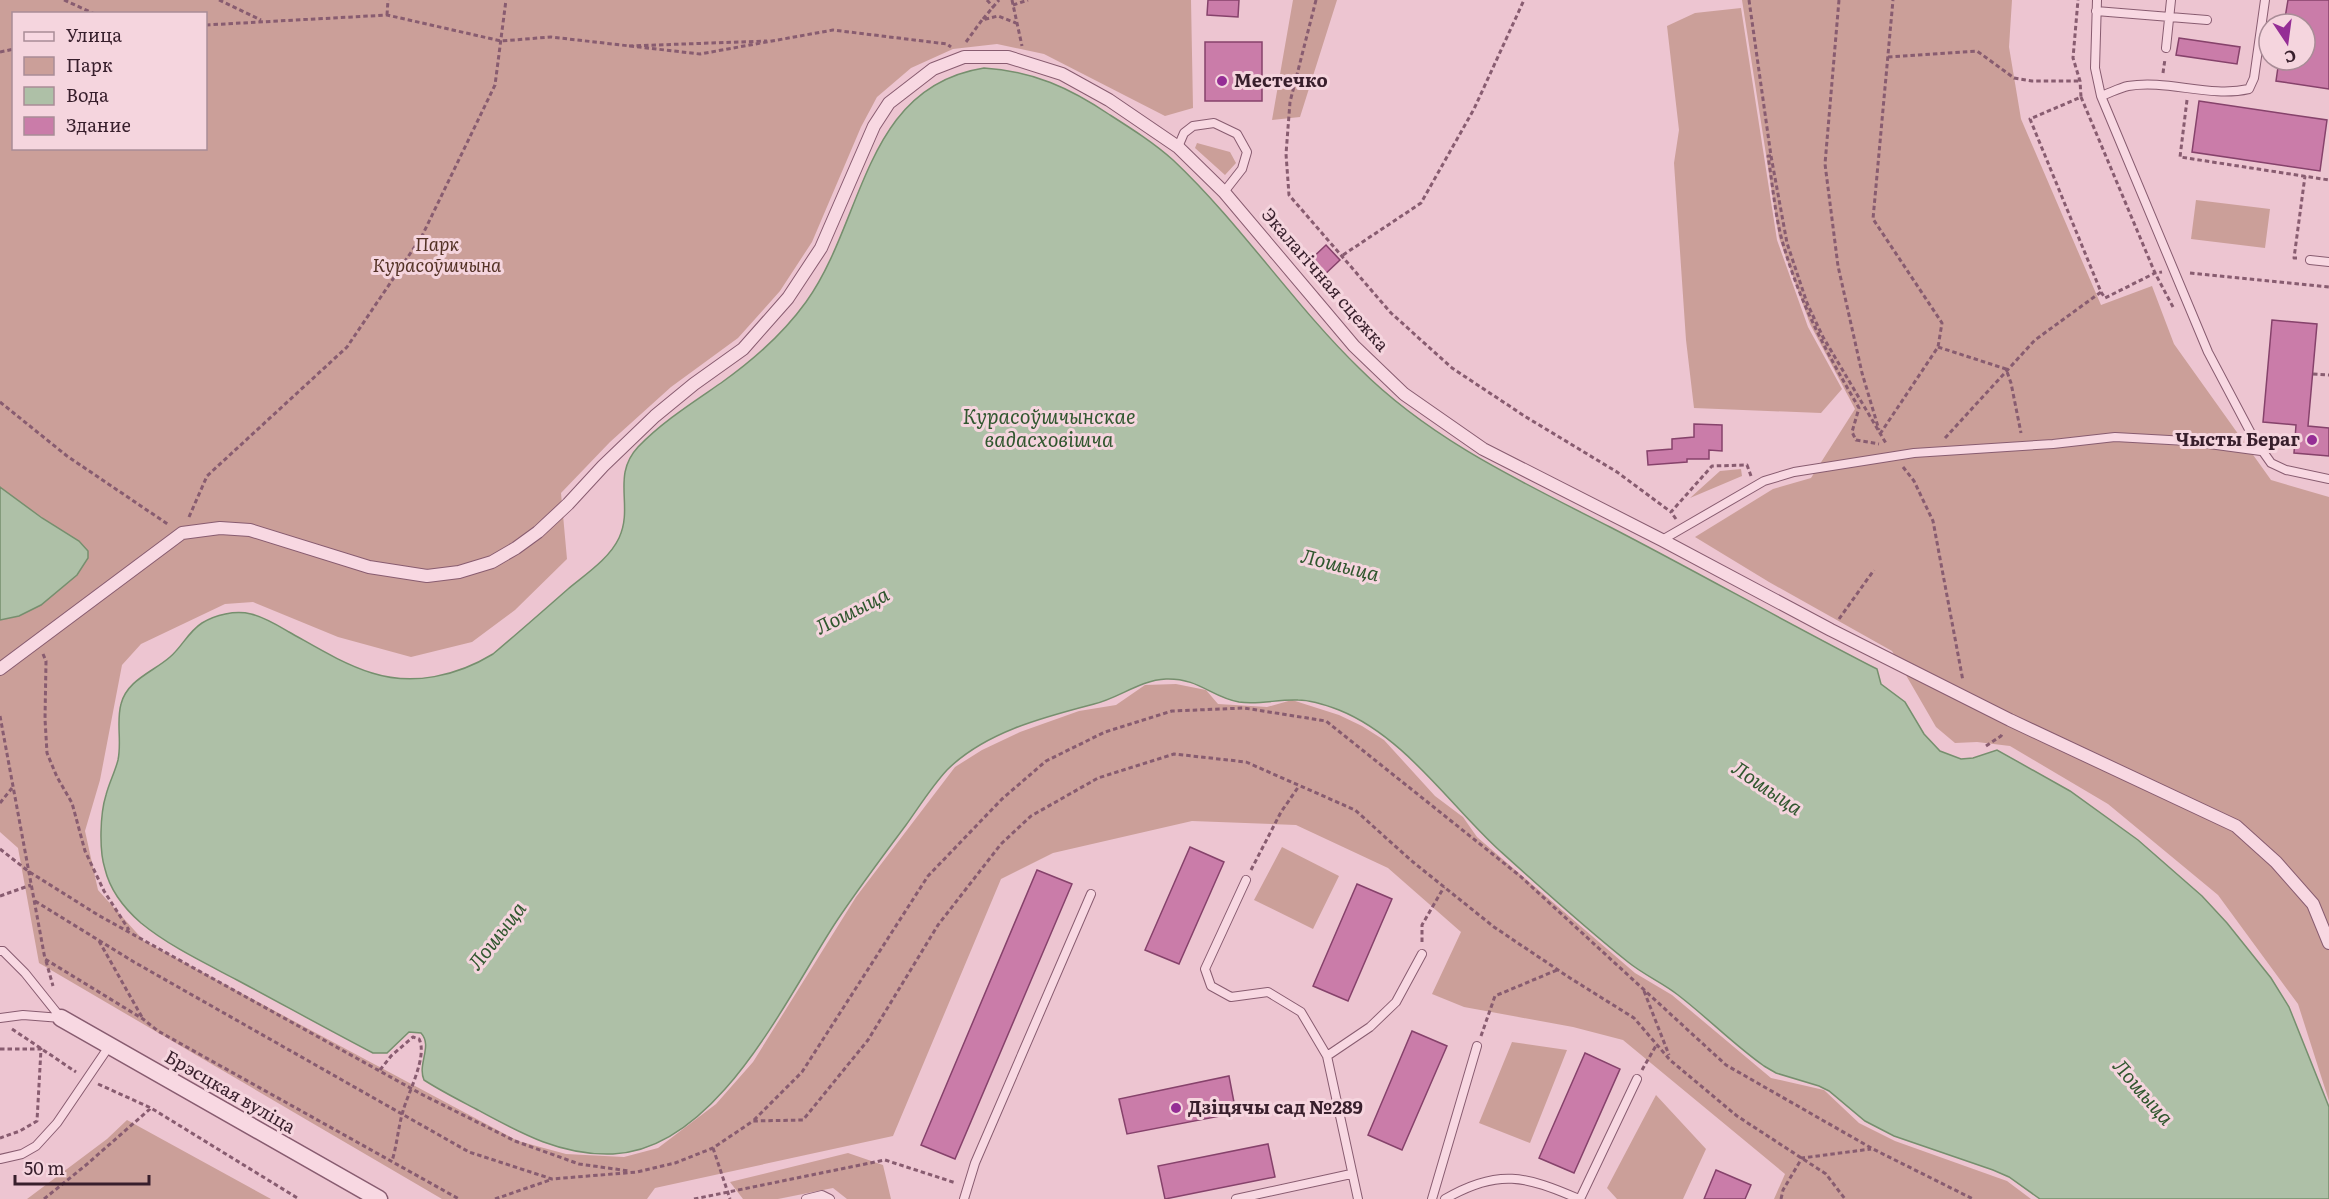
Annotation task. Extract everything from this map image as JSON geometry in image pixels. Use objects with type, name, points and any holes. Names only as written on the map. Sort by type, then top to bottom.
[{"type":"street","name":"Экалагічная сцежка","points":[[964,57],[1008,57],[1062,74],[1109,100],[1178,147],[1224,192],[1354,346],[1404,394],[1483,449],[1662,540],[1831,630],[1967,698],[2236,826],[2276,862],[2313,904],[2329,943]]},
{"type":"street","points":[[0,669],[182,533],[220,528],[250,530],[369,567],[427,576],[459,572],[481,566],[516,548],[538,532],[568,504],[603,466],[655,416],[694,384],[743,349],[788,297],[822,248],[874,126],[889,103],[933,69],[964,57]]},
{"type":"street","name":"Брэсцкая вуліца","points":[[61,1018],[379,1199]]},
{"type":"lane","points":[[2097,0],[2095,68],[2101,96],[2208,352],[2261,451],[2271,463],[2286,470],[2329,478]]},
{"type":"lane","points":[[2166,48],[2171,0]]},
{"type":"lane","points":[[2101,96],[2127,86],[2214,91],[2249,89],[2254,78],[2265,0]]},
{"type":"lane","points":[[2096,11],[2207,20]]},
{"type":"lane","points":[[1178,147],[1184,133],[1192,126],[1214,123],[1237,134],[1247,152],[1242,169],[1224,192]]},
{"type":"lane","points":[[2310,260],[2329,262]]},
{"type":"lane","points":[[1662,540],[1764,481],[1794,472],[1895,456],[2115,437],[2187,441],[2261,451]]},
{"type":"lane","points":[[1246,880],[1205,969],[1211,986],[1231,997],[1268,992],[1301,1012],[1327,1056],[1358,1199]]},
{"type":"lane","points":[[964,1199],[975,1163],[1091,894]]},
{"type":"lane","points":[[0,951],[3,951],[25,973],[61,1018]]},
{"type":"lane","points":[[1327,1056],[1370,1027],[1396,1002],[1422,954]]},
{"type":"lane","points":[[0,1018],[23,1015],[61,1018]]},
{"type":"lane","points":[[0,1159],[22,1154],[36,1146],[57,1123],[85,1078],[110,1045]]},
{"type":"lane","points":[[1432,1199],[1477,1046]]},
{"type":"lane","points":[[1445,1199],[1463,1188],[1491,1180],[1518,1178],[1541,1183],[1580,1199],[1637,1079]]},
{"type":"lane","points":[[1236,1199],[1351,1174]]},
{"type":"lane","points":[[806,1199],[822,1195],[830,1199]]},
{"type":"path","points":[[64,0],[91,12]]},
{"type":"path","points":[[219,0],[263,20]]},
{"type":"path","points":[[387,15],[388,0]]},
{"type":"path","points":[[0,402],[67,456],[182,533],[207,476],[347,346],[422,236],[495,86],[506,0]]},
{"type":"path","points":[[987,0],[994,8]]},
{"type":"path","points":[[207,25],[263,20],[387,15],[501,40],[551,37],[700,54],[833,30],[947,44],[964,57],[966,43],[981,20],[999,0]]},
{"type":"path","points":[[1012,0],[1026,62]]},
{"type":"path","points":[[1013,5],[1028,0]]},
{"type":"path","points":[[1316,0],[1290,102],[1286,154],[1289,195],[1391,313],[1452,368],[1526,417],[1617,472],[1671,512],[1678,521]]},
{"type":"path","points":[[1343,255],[1421,203],[1473,109],[1524,0]]},
{"type":"path","points":[[1749,0],[1771,156],[1787,243],[1807,303],[1823,337],[1880,434],[1914,481],[1933,521],[1957,658],[1967,698]]},
{"type":"path","points":[[1839,0],[1826,164],[1838,266],[1862,373],[1880,434]]},
{"type":"path","points":[[1880,434],[1938,347],[1942,322],[1873,219],[1893,0]]},
{"type":"path","points":[[2078,0],[2073,58],[2082,97],[2030,119],[2105,298],[2155,273],[2176,272],[2329,287]]},
{"type":"path","points":[[981,20],[998,16],[1016,23]]},
{"type":"path","points":[[615,46],[782,40]]},
{"type":"path","points":[[2162,87],[2166,48]]},
{"type":"path","points":[[1888,57],[1977,51],[2014,78],[2032,81],[2080,81]]},
{"type":"path","points":[[2188,89],[2180,157],[2329,180]]},
{"type":"path","points":[[1771,156],[1768,156],[1783,244],[1803,304],[1819,338],[1859,408],[1852,432],[1856,440],[1888,446]]},
{"type":"path","points":[[2305,176],[2295,258],[2310,260]]},
{"type":"path","points":[[1941,441],[2035,340],[2101,292]]},
{"type":"path","points":[[1938,347],[2006,369]]},
{"type":"path","points":[[2006,369],[2021,434]]},
{"type":"path","points":[[2313,374],[2329,375]]},
{"type":"path","points":[[1671,512],[1712,466],[1747,465],[1753,480]]},
{"type":"path","points":[[1831,630],[1874,570]]},
{"type":"path","points":[[37,641],[46,661],[47,753],[72,803],[85,851],[104,891],[129,931]]},
{"type":"path","points":[[495,1199],[552,1179],[637,1172],[675,1163],[713,1148],[753,1121],[802,1072],[928,876],[1002,799],[1046,761],[1105,732],[1172,711],[1244,708],[1326,721],[1520,876],[1726,1065],[1873,1149],[1973,1199]]},
{"type":"path","points":[[0,716],[45,959],[143,1019],[158,1031],[459,1199]]},
{"type":"path","points":[[1986,746],[2001,736]]},
{"type":"path","points":[[753,1121],[803,1120],[868,1040],[938,926],[1001,844],[1031,816],[1098,778],[1174,754],[1246,762],[1355,810],[1494,927],[1634,1018],[1670,1060],[1737,1116],[1826,1174],[1845,1199]]},
{"type":"path","points":[[1246,880],[1281,812],[1299,786]]},
{"type":"path","points":[[0,803],[13,787]]},
{"type":"path","points":[[0,849],[28,871],[98,915],[410,1088],[514,1142],[579,1164],[637,1172]]},
{"type":"path","points":[[0,896],[31,885]]},
{"type":"path","points":[[1422,925],[1444,886]]},
{"type":"path","points":[[34,901],[134,962],[470,1152],[552,1179]]},
{"type":"path","points":[[98,939],[143,1019]]},
{"type":"path","points":[[1477,1046],[1496,996],[1557,970]]},
{"type":"path","points":[[1644,990],[1670,1060]]},
{"type":"path","points":[[8,1027],[85,1078],[151,1108],[299,1199]]},
{"type":"path","points":[[380,1071],[407,1040],[416,1037],[422,1046],[416,1074],[402,1113],[392,1161]]},
{"type":"path","points":[[1637,1079],[1657,1044]]},
{"type":"path","points":[[0,1049],[41,1049]]},
{"type":"path","points":[[0,1138],[20,1131],[37,1121],[41,1049]]},
{"type":"path","points":[[44,1199],[151,1108]]},
{"type":"path","points":[[713,1148],[730,1199]]},
{"type":"path","points":[[1802,1158],[1873,1149]]},
{"type":"path","points":[[1782,1199],[1783,1190],[1802,1158]]},
{"type":"path","points":[[694,1199],[885,1160],[967,1186]]},
{"type":"green space","name":"Парк Курасоўшчына","points":[[0,0],[1191,0],[1193,108],[1165,116],[1044,54],[997,44],[953,49],[911,68],[877,97],[861,127],[812,242],[780,291],[738,338],[671,387],[610,442],[561,493],[567,559],[515,610],[472,642],[411,657],[338,637],[253,602],[225,604],[141,644],[122,665],[100,780],[85,831],[98,890],[144,941],[518,1141],[566,1154],[624,1157],[658,1148],[716,1104],[753,1062],[856,897],[955,767],[982,750],[1020,732],[1079,711],[1116,705],[1145,685],[1176,684],[1206,690],[1218,704],[1267,707],[1292,700],[1339,715],[1384,740],[1435,796],[1463,817],[1477,837],[1635,973],[1672,995],[1771,1078],[1824,1090],[1859,1123],[1895,1141],[2007,1181],[2031,1199],[1774,1199],[1785,1174],[1623,1040],[1573,1027],[1464,1007],[1432,994],[1461,932],[1388,868],[1296,825],[1192,821],[1053,853],[1001,879],[893,1136],[655,1188],[647,1199],[442,1199],[39,963],[18,848],[0,832]]},
{"type":"green space","points":[[1293,0],[1337,0],[1300,117],[1272,120]]},
{"type":"green space","points":[[1742,0],[2012,0],[2009,47],[2021,119],[2101,305],[2152,286],[2174,344],[2271,480],[2329,497],[2329,1101],[2298,1004],[2218,895],[2108,804],[2010,746],[1977,742],[1955,743],[1936,727],[1892,651],[1769,582],[1695,537],[1773,489],[1811,478],[1855,409],[1810,324],[1779,238]]},
{"type":"green space","points":[[1741,8],[1777,240],[1808,327],[1842,389],[1821,413],[1694,408],[1686,340],[1674,163],[1679,130],[1667,26],[1695,13]]},
{"type":"green space","points":[[1197,143],[1230,152],[1236,163],[1225,175],[1195,148]]},
{"type":"green space","points":[[2196,200],[2270,209],[2265,248],[2191,239]]},
{"type":"green space","points":[[1741,469],[1742,476],[1690,498],[1720,471]]},
{"type":"green space","points":[[1282,847],[1339,876],[1313,929],[1254,900]]},
{"type":"green space","points":[[1512,1042],[1567,1050],[1530,1143],[1479,1123]]},
{"type":"green space","points":[[1656,1095],[1706,1149],[1683,1199],[1617,1199],[1607,1188]]},
{"type":"green space","points":[[127,1120],[271,1199],[27,1199],[107,1139]]},
{"type":"green space","points":[[848,1153],[883,1165],[891,1199],[847,1199],[833,1188],[778,1199],[743,1199],[730,1182]]},
{"type":"water","name":"Курасоўшчынскае вадасховішча","points":[[984,68],[1035,77],[1065,89],[1095,105],[1151,142],[1198,185],[1312,318],[1360,369],[1417,417],[1447,438],[1511,476],[1877,669],[1881,684],[1905,702],[1924,734],[1940,751],[1961,759],[1973,758],[1997,750],[2070,791],[2138,840],[2202,896],[2227,923],[2271,978],[2289,1007],[2329,1107],[2329,1199],[2040,1199],[2009,1177],[1993,1170],[1894,1136],[1865,1121],[1829,1091],[1776,1073],[1764,1066],[1678,995],[1628,962],[1499,850],[1425,772],[1384,736],[1339,710],[1314,702],[1291,700],[1239,702],[1177,679],[1147,682],[1103,701],[1055,714],[1016,728],[979,745],[947,770],[844,910],[771,1028],[745,1065],[716,1099],[685,1127],[650,1146],[613,1154],[594,1154],[558,1147],[525,1134],[424,1080],[422,1068],[426,1044],[421,1033],[409,1032],[387,1053],[373,1053],[188,954],[135,918],[119,899],[107,877],[103,861],[101,832],[104,803],[119,753],[121,704],[129,689],[141,677],[170,657],[202,623],[232,613],[261,617],[340,660],[387,677],[419,679],[434,677],[465,668],[493,654],[596,566],[615,546],[623,526],[626,469],[638,447],[667,421],[733,375],[777,336],[806,302],[826,269],[872,161],[890,129],[913,101],[944,80]]},
{"type":"water","points":[[0,487],[42,518],[79,541],[88,551],[88,558],[77,575],[41,605],[19,616],[0,620]]},
{"type":"building","points":[[1208,0],[1239,0],[1238,17],[1207,15]]},
{"type":"building","points":[[2288,0],[2329,0],[2329,89],[2276,81],[2277,72],[2317,72],[2317,12],[2286,12]]},
{"type":"building","points":[[2179,38],[2240,47],[2237,64],[2176,55]]},
{"type":"building","points":[[1205,42],[1262,42],[1262,101],[1205,101]]},
{"type":"building","points":[[2199,101],[2327,120],[2320,171],[2192,152]]},
{"type":"building","points":[[1326,245],[1340,260],[1321,278],[1307,263]]},
{"type":"building","points":[[2272,320],[2317,324],[2308,426],[2329,428],[2329,456],[2294,453],[2296,425],[2263,422]]},
{"type":"building","points":[[1694,424],[1722,425],[1722,451],[1709,450],[1709,459],[1687,459],[1687,462],[1648,465],[1647,451],[1672,449],[1672,439],[1694,437]]},
{"type":"building","points":[[1190,847],[1224,862],[1179,964],[1145,950]]},
{"type":"building","points":[[1037,870],[1072,884],[955,1159],[921,1145]]},
{"type":"building","points":[[1357,884],[1392,899],[1348,1001],[1313,986]]},
{"type":"building","points":[[1412,1031],[1447,1046],[1402,1150],[1368,1135]]},
{"type":"building","points":[[1585,1053],[1620,1069],[1574,1173],[1539,1158]]},
{"type":"building","points":[[1229,1076],[1236,1113],[1127,1134],[1119,1099]]},
{"type":"building","points":[[1268,1144],[1275,1177],[1165,1199],[1158,1166]]},
{"type":"building","points":[[1716,1170],[1751,1185],[1745,1199],[1704,1199]]},
{"type":"place","name":"Местечко","points":[[1222,81]]},
{"type":"place","name":"Чысты Бераг","points":[[2312,440]]},
{"type":"place","name":"Дзіцячы сад №289","points":[[1176,1108]]},
{"type":"water label","name":"Лошыца","points":[[1340,565]]},
{"type":"water label","name":"Лошыца","points":[[852,611]]},
{"type":"water label","name":"Лошыца","points":[[1767,788]]},
{"type":"water label","name":"Лошыца","points":[[497,936]]},
{"type":"water label","name":"Лошыца","points":[[2143,1092]]}]
